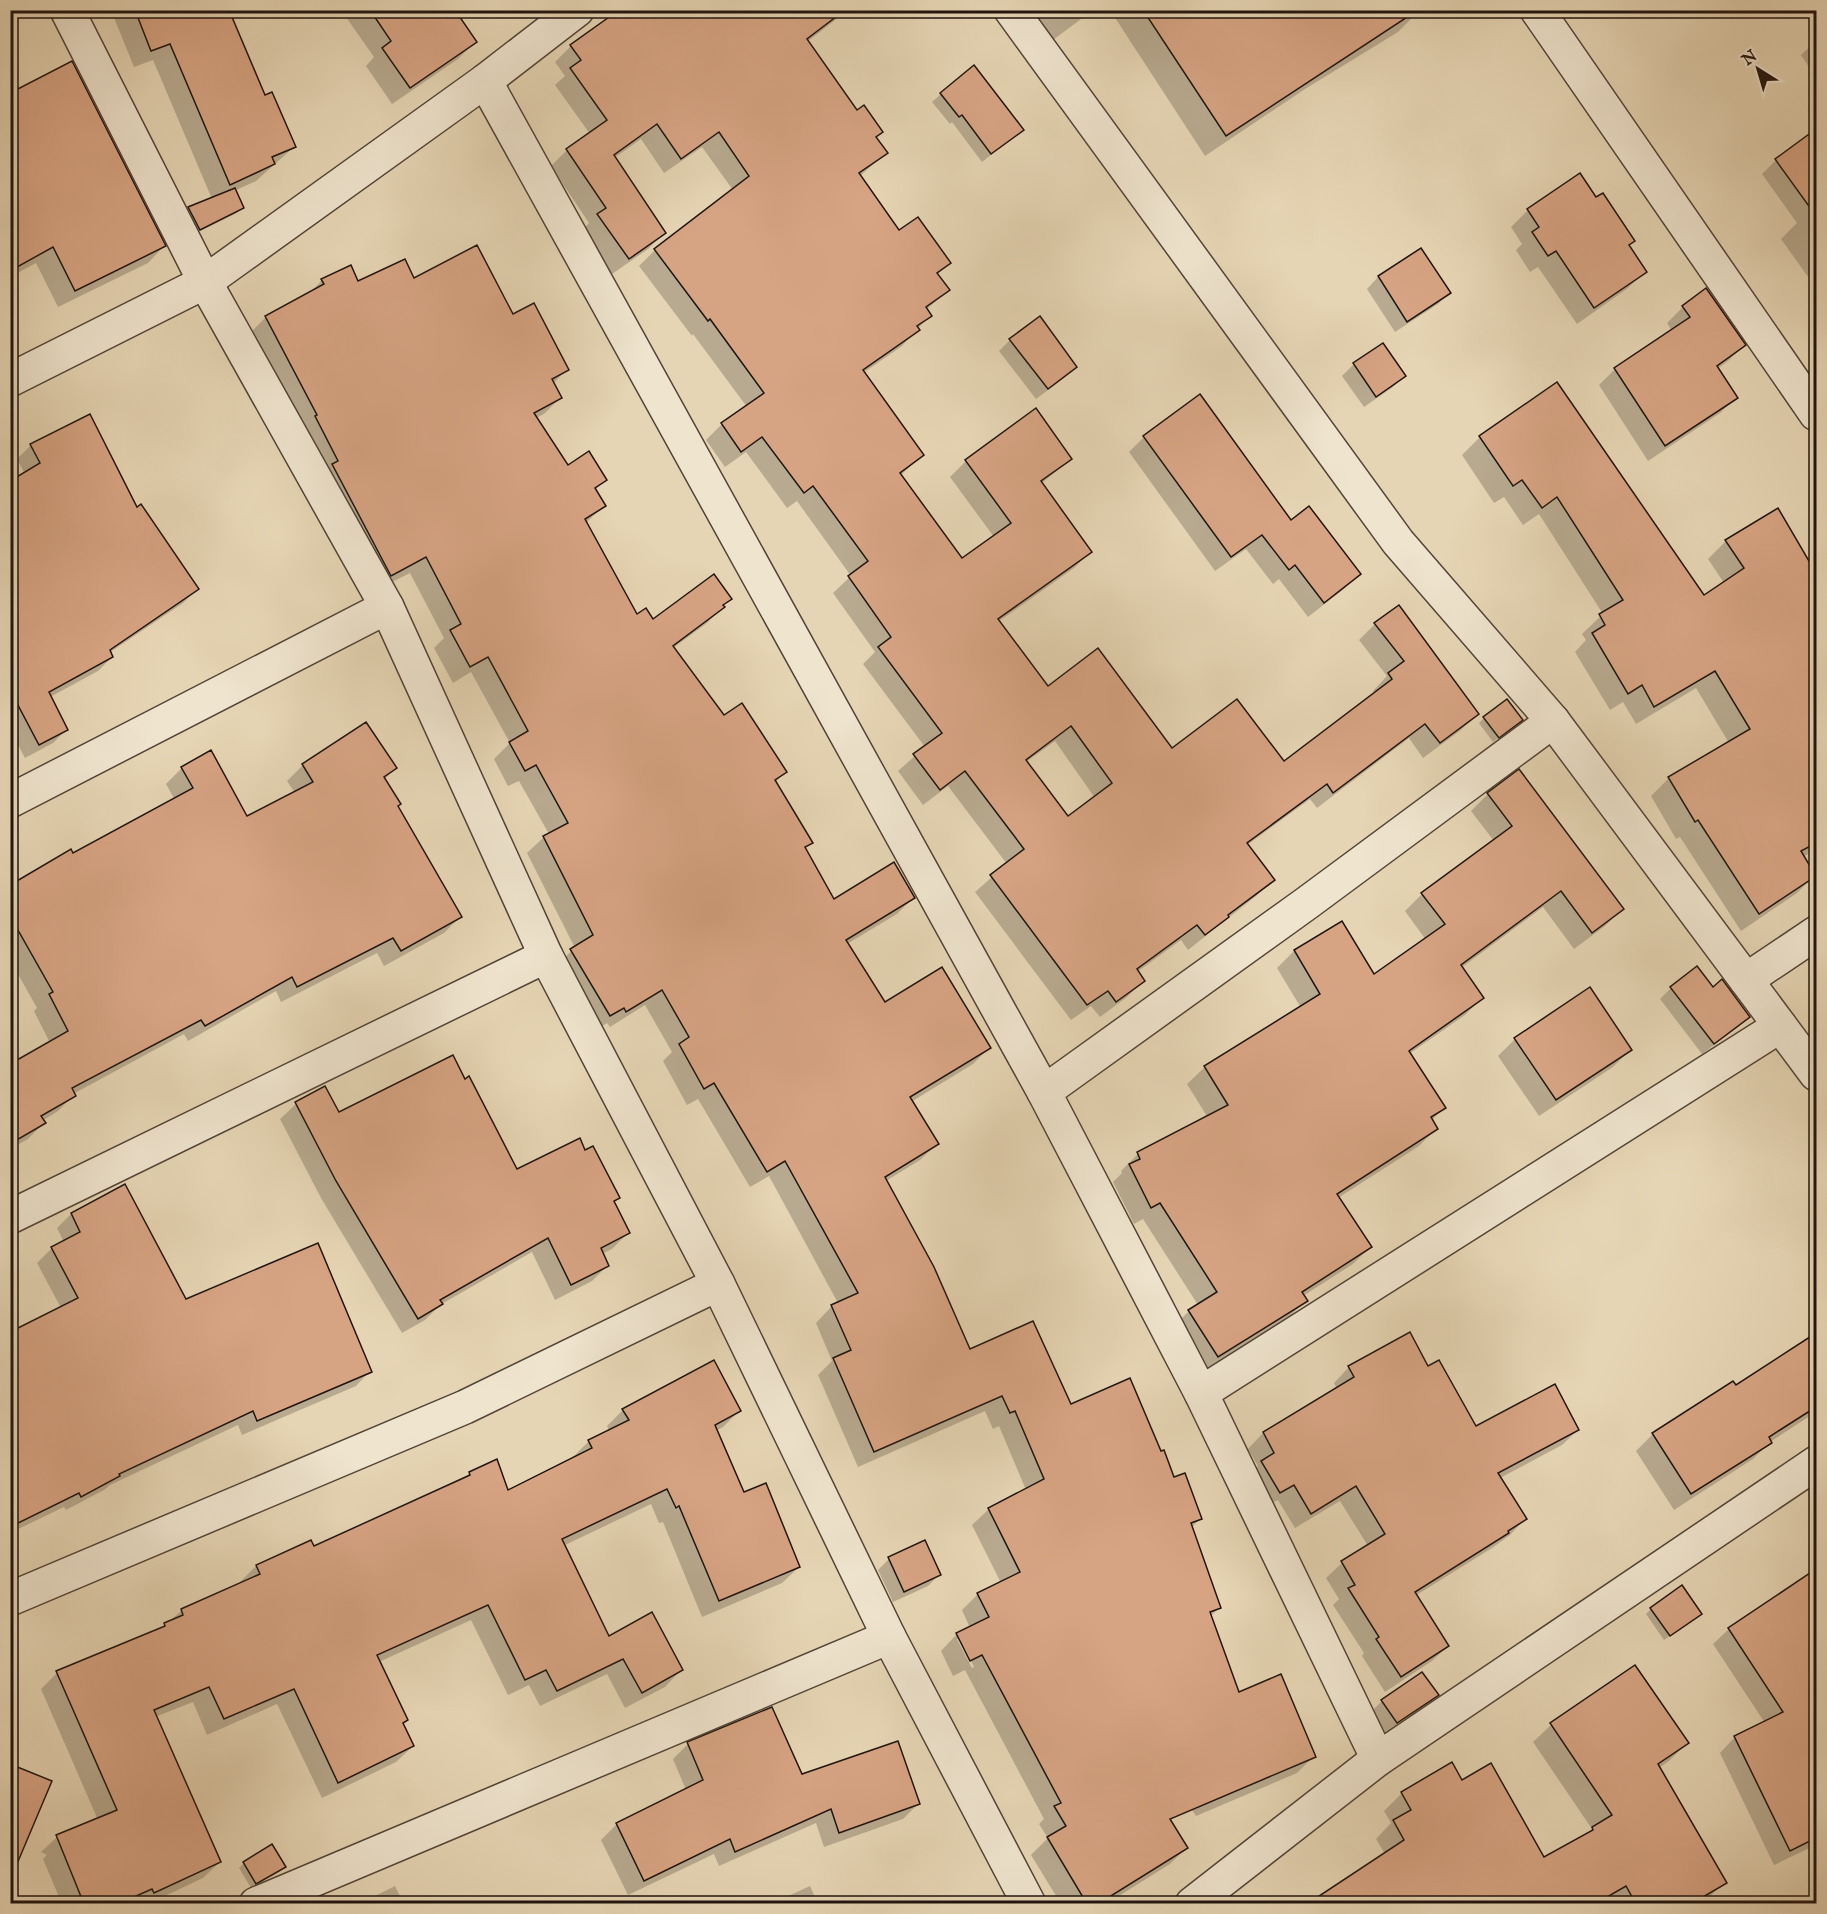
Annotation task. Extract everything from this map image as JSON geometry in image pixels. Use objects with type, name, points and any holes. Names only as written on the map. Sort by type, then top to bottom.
[{"type":"street","points":[[67,10],[205,282],[387,607],[546,956],[718,1284],[889,1637],[1029,1904]]},
{"type":"street","points":[[10,380],[205,282],[485,81],[577,10]]},
{"type":"street","points":[[1011,10],[1398,542],[1553,721],[1816,1074]]},
{"type":"street","points":[[1537,10],[1816,414]]},
{"type":"street","points":[[485,81],[1044,1092],[1201,1393],[1378,1759]]},
{"type":"street","points":[[10,801],[387,607]]},
{"type":"street","points":[[1044,1092],[1307,903],[1553,721]]},
{"type":"street","points":[[1746,980],[1816,933]]},
{"type":"street","points":[[10,1217],[546,956]]},
{"type":"street","points":[[1201,1393],[1780,1026]]},
{"type":"street","points":[[10,1599],[465,1407],[718,1284]]},
{"type":"street","points":[[1192,1904],[1378,1759],[1816,1463]]},
{"type":"street","points":[[256,1904],[889,1637]]},
{"type":"building","points":[[135,10],[229,10],[265,95],[272,92],[296,147],[272,157],[275,164],[230,185],[170,44],[151,51]]},
{"type":"building","points":[[370,10],[455,10],[477,42],[410,88],[382,48],[391,41]]},
{"type":"building","points":[[619,10],[845,10],[807,39],[857,110],[864,105],[883,132],[876,137],[888,153],[859,173],[899,230],[918,217],[951,263],[937,273],[950,290],[926,307],[932,316],[917,326],[920,330],[863,370],[924,455],[900,473],[962,558],[1011,523],[965,460],[1036,408],[1072,459],[1041,481],[1092,552],[998,619],[1048,686],[1098,648],[1172,748],[1237,699],[1284,761],[1392,679],[1388,673],[1404,661],[1374,623],[1399,605],[1479,714],[1440,743],[1425,724],[1333,793],[1327,784],[1247,843],[1275,880],[1205,935],[1197,925],[1137,969],[1145,981],[1116,1002],[1108,991],[1087,1005],[990,875],[1024,849],[965,771],[940,790],[913,754],[942,733],[878,647],[891,637],[848,576],[868,561],[813,486],[804,493],[762,437],[741,452],[721,423],[764,393],[710,319],[708,321],[654,249],[749,176],[719,132],[681,159],[657,124],[614,155],[666,233],[629,259],[597,214],[606,208],[566,149],[607,120],[570,68],[581,60],[570,45]],"holes":[[[1071,726],[1112,783],[1068,816],[1026,760]]]},
{"type":"building","points":[[1143,10],[1418,10],[1226,136]]},
{"type":"building","points":[[72,61],[166,246],[75,291],[53,247],[10,271],[10,93]]},
{"type":"building","points":[[974,65],[1024,130],[991,154],[962,115],[959,117],[940,93]]},
{"type":"building","points":[[1816,129],[1816,216],[1775,159]]},
{"type":"building","points":[[1580,173],[1596,197],[1603,193],[1635,241],[1629,245],[1647,272],[1594,308],[1556,251],[1548,256],[1532,232],[1539,227],[1527,209]]},
{"type":"building","points":[[235,188],[244,208],[200,230],[188,207]]},
{"type":"building","points":[[477,245],[513,314],[534,303],[569,370],[552,379],[562,398],[534,413],[568,465],[589,451],[607,480],[595,488],[606,506],[585,519],[637,614],[646,608],[653,619],[714,574],[732,599],[723,605],[725,607],[673,646],[724,715],[742,703],[787,772],[775,780],[813,843],[805,847],[834,899],[894,862],[915,898],[846,940],[885,1002],[942,967],[991,1048],[910,1097],[939,1144],[885,1177],[934,1267],[970,1349],[1033,1321],[1071,1404],[1130,1378],[1161,1451],[1164,1450],[1174,1477],[1185,1473],[1202,1519],[1191,1523],[1221,1608],[1210,1612],[1239,1692],[1281,1674],[1316,1757],[1170,1819],[1188,1848],[1098,1904],[1087,1904],[1047,1837],[1066,1826],[1054,1806],[1061,1803],[982,1655],[970,1661],[956,1633],[989,1617],[977,1593],[1020,1572],[988,1508],[1044,1479],[1015,1411],[1010,1413],[1002,1396],[874,1452],[833,1358],[851,1350],[831,1305],[858,1293],[785,1161],[767,1172],[714,1083],[704,1089],[679,1044],[689,1037],[662,990],[626,1012],[624,1008],[610,1016],[570,949],[593,935],[543,836],[568,823],[536,765],[525,771],[509,742],[528,731],[488,657],[470,667],[450,630],[461,624],[426,557],[391,576],[332,464],[338,461],[315,416],[317,415],[265,316],[324,284],[321,279],[351,265],[358,281],[405,259],[414,278]]},
{"type":"building","points":[[1421,248],[1451,293],[1407,322],[1378,276]]},
{"type":"building","points":[[1706,288],[1746,345],[1717,366],[1738,398],[1665,446],[1614,368],[1690,317],[1682,306]]},
{"type":"building","points":[[1040,316],[1077,367],[1048,389],[1009,339]]},
{"type":"building","points":[[1383,343],[1406,376],[1376,397],[1353,363]]},
{"type":"building","points":[[1557,382],[1704,595],[1744,568],[1725,540],[1778,508],[1816,573],[1816,843],[1801,851],[1816,876],[1759,914],[1698,820],[1695,822],[1668,777],[1750,729],[1715,671],[1654,707],[1642,685],[1628,694],[1592,633],[1605,625],[1599,614],[1623,600],[1557,497],[1542,508],[1522,480],[1513,486],[1479,436]]},
{"type":"building","points":[[1200,394],[1291,520],[1309,506],[1361,574],[1324,603],[1295,565],[1289,570],[1262,535],[1231,557],[1143,436]]},
{"type":"building","points":[[90,414],[137,507],[141,504],[199,589],[110,650],[113,657],[49,692],[68,730],[39,745],[10,690],[10,481],[40,463],[30,444]]},
{"type":"building","points":[[1507,699],[1523,720],[1499,738],[1483,717]]},
{"type":"building","points":[[366,722],[397,768],[384,777],[401,804],[398,806],[462,917],[401,951],[393,938],[297,987],[292,977],[205,1026],[201,1020],[72,1088],[76,1096],[41,1116],[46,1123],[10,1144],[10,1064],[68,1031],[49,994],[53,992],[10,916],[10,885],[71,849],[73,853],[193,788],[181,767],[211,750],[247,816],[313,782],[302,764]]},
{"type":"building","points":[[1519,769],[1624,909],[1592,933],[1561,891],[1461,965],[1484,998],[1409,1051],[1446,1108],[1431,1117],[1438,1129],[1337,1194],[1372,1247],[1302,1292],[1308,1301],[1218,1357],[1188,1310],[1217,1292],[1160,1203],[1151,1208],[1129,1164],[1140,1159],[1137,1152],[1228,1105],[1204,1066],[1320,994],[1294,950],[1342,921],[1374,974],[1445,924],[1421,893],[1512,826],[1487,793]]},
{"type":"building","points":[[1697,966],[1713,987],[1722,979],[1750,1017],[1714,1044],[1670,987]]},
{"type":"building","points":[[1590,987],[1632,1050],[1556,1100],[1514,1038]]},
{"type":"building","points":[[453,1055],[465,1079],[469,1076],[517,1169],[580,1138],[585,1150],[593,1146],[620,1198],[614,1201],[630,1233],[601,1248],[609,1266],[571,1285],[548,1238],[440,1300],[443,1304],[418,1319],[336,1181],[295,1102],[325,1086],[339,1112]]},
{"type":"building","points":[[125,1184],[186,1299],[318,1243],[372,1372],[257,1421],[253,1411],[119,1474],[120,1476],[81,1497],[79,1493],[10,1527],[10,1332],[78,1298],[51,1247],[80,1232],[71,1213]]},
{"type":"building","points":[[1410,1332],[1428,1366],[1439,1360],[1476,1426],[1555,1384],[1579,1430],[1498,1473],[1527,1519],[1508,1531],[1509,1533],[1415,1592],[1449,1646],[1401,1677],[1376,1639],[1379,1637],[1348,1588],[1355,1585],[1341,1561],[1385,1534],[1356,1486],[1311,1514],[1294,1485],[1280,1493],[1261,1461],[1274,1453],[1263,1432],[1354,1377],[1348,1366]]},
{"type":"building","points":[[1816,1333],[1816,1407],[1769,1437],[1772,1443],[1691,1494],[1652,1433],[1733,1381],[1736,1385]]},
{"type":"building","points":[[714,1360],[741,1411],[715,1425],[744,1492],[766,1483],[800,1567],[719,1601],[679,1506],[676,1508],[667,1489],[562,1539],[609,1636],[652,1612],[683,1670],[642,1693],[623,1659],[557,1691],[546,1670],[525,1680],[488,1605],[377,1655],[408,1720],[403,1723],[414,1746],[338,1783],[294,1689],[224,1719],[209,1687],[154,1710],[221,1862],[154,1893],[152,1889],[118,1904],[84,1904],[56,1835],[117,1810],[56,1671],[165,1626],[164,1623],[183,1615],[181,1609],[260,1574],[256,1565],[311,1540],[314,1546],[470,1475],[469,1472],[497,1459],[508,1490],[592,1448],[588,1440],[629,1420],[622,1409]]},
{"type":"building","points":[[925,1540],[941,1575],[904,1592],[888,1557]]},
{"type":"building","points":[[1816,1569],[1816,1838],[1790,1851],[1734,1736],[1783,1712],[1728,1628]]},
{"type":"building","points":[[1682,1585],[1702,1614],[1670,1636],[1650,1608]]},
{"type":"building","points":[[1635,1665],[1689,1743],[1658,1764],[1727,1883],[1691,1904],[1636,1904],[1626,1886],[1595,1904],[1307,1904],[1404,1840],[1393,1820],[1411,1810],[1401,1792],[1452,1762],[1462,1780],[1491,1763],[1544,1857],[1593,1830],[1592,1827],[1612,1815],[1550,1723]]},
{"type":"building","points":[[1422,1672],[1439,1695],[1397,1723],[1381,1700]]},
{"type":"building","points":[[772,1707],[802,1774],[898,1741],[920,1804],[839,1833],[831,1809],[735,1852],[730,1839],[644,1881],[616,1823],[703,1780],[687,1742]]},
{"type":"building","points":[[10,1764],[52,1781],[11,1878],[10,1878]]},
{"type":"building","points":[[272,1844],[286,1867],[256,1884],[243,1862]]}]
